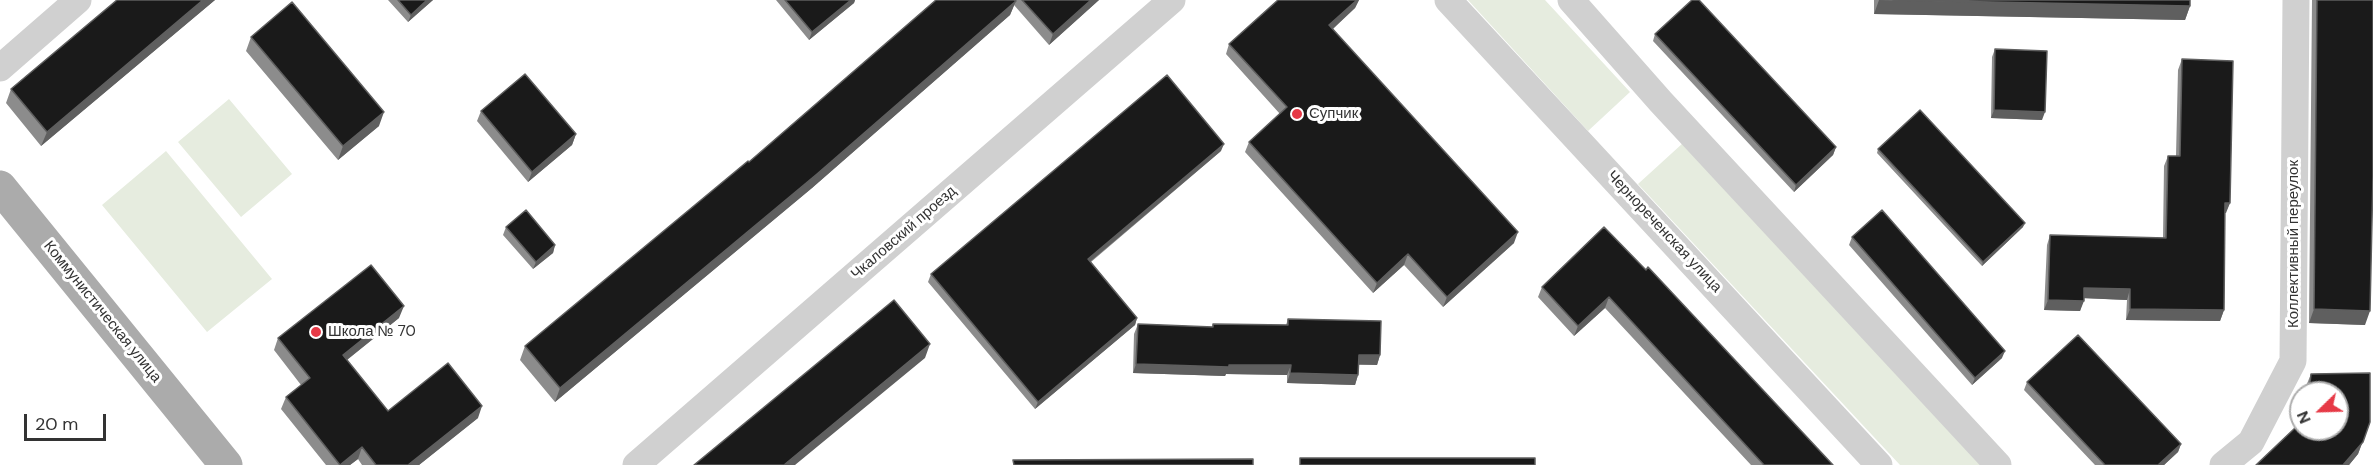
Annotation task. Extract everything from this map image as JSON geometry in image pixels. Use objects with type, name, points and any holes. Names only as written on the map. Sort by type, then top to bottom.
[{"type":"main road","name":"Коммунистическая улица","points":[[0,187],[226,465]]},
{"type":"street","points":[[0,68],[78,0]]},
{"type":"street","name":"Чкаловский проезд","points":[[636,465],[1172,0]]},
{"type":"street","name":"Чернореченская улица","points":[[1449,0],[1879,465]]},
{"type":"street","points":[[1570,0],[1661,102],[1998,465]]},
{"type":"street","name":"Коллективный переулок","points":[[2223,465],[2251,442],[2293,361],[2296,0]]},
{"type":"shaded area","points":[[1468,0],[1545,0],[1630,92],[1588,131]]},
{"type":"shaded area","points":[[229,99],[292,174],[241,217],[178,142]]},
{"type":"shaded area","points":[[1683,143],[1983,465],[1900,465],[1638,184]]},
{"type":"shaded area","points":[[166,151],[272,279],[207,332],[102,205]]},
{"type":"building","points":[[117,0],[203,0],[47,132],[11,89]]},
{"type":"building","points":[[398,0],[427,0],[411,15]]},
{"type":"building","points":[[785,0],[851,0],[812,32]]},
{"type":"building","points":[[936,0],[1016,1],[817,174],[560,388],[525,346],[749,162]]},
{"type":"building","points":[[1022,0],[1091,0],[1053,34]]},
{"type":"building","points":[[1278,0],[1357,0],[1329,25],[1518,232],[1447,297],[1408,254],[1377,283],[1249,142],[1287,107],[1229,44]]},
{"type":"building","points":[[1692,0],[1699,0],[1836,147],[1796,185],[1655,34]]},
{"type":"building","points":[[1893,0],[2190,0],[2190,6]]},
{"type":"building","points":[[2317,0],[2373,0],[2370,311],[2314,309]]},
{"type":"building","points":[[292,2],[384,112],[343,146],[251,37]]},
{"type":"building","points":[[1995,49],[2047,51],[2045,112],[1994,110]]},
{"type":"building","points":[[2182,59],[2233,61],[2230,203],[2225,203],[2224,310],[2130,309],[2130,289],[2084,288],[2084,301],[2048,300],[2050,235],[2166,238],[2168,156],[2180,156]]},
{"type":"building","points":[[525,74],[576,134],[532,172],[481,111]]},
{"type":"building","points":[[1167,75],[1224,144],[1088,259],[1137,318],[1038,402],[931,274]]},
{"type":"building","points":[[1920,110],[2025,223],[1983,262],[1878,149]]},
{"type":"building","points":[[526,210],[555,245],[536,262],[506,227]]},
{"type":"building","points":[[1882,210],[2005,351],[1975,378],[1852,237]]},
{"type":"building","points":[[1604,227],[1646,270],[1648,267],[1833,465],[1764,465],[1609,297],[1578,326],[1542,287]]},
{"type":"building","points":[[371,265],[404,306],[343,355],[388,411],[448,363],[482,406],[408,465],[376,465],[362,447],[340,465],[286,397],[310,378],[278,338]]},
{"type":"building","points":[[894,300],[930,344],[784,465],[694,465]]},
{"type":"building","points":[[1288,319],[1381,321],[1380,355],[1359,355],[1358,375],[1290,373],[1291,365],[1229,365],[1229,367],[1136,364],[1138,324],[1213,327],[1213,324],[1288,325]]},
{"type":"building","points":[[2078,335],[2181,444],[2158,465],[2105,465],[2027,382]]},
{"type":"building","points":[[2370,373],[2370,422],[2363,442],[2343,465],[2256,465],[2289,434],[2289,441],[2349,441],[2349,381],[2310,381],[2311,374]]},
{"type":"building","points":[[1300,458],[1535,458],[1535,465],[1300,465]]},
{"type":"building","points":[[1253,459],[1253,465],[1014,465],[1013,460]]},
{"type":"place","name":"Супчик","points":[[1297,114]]},
{"type":"place","name":"Школа № 70","points":[[316,332]]}]
